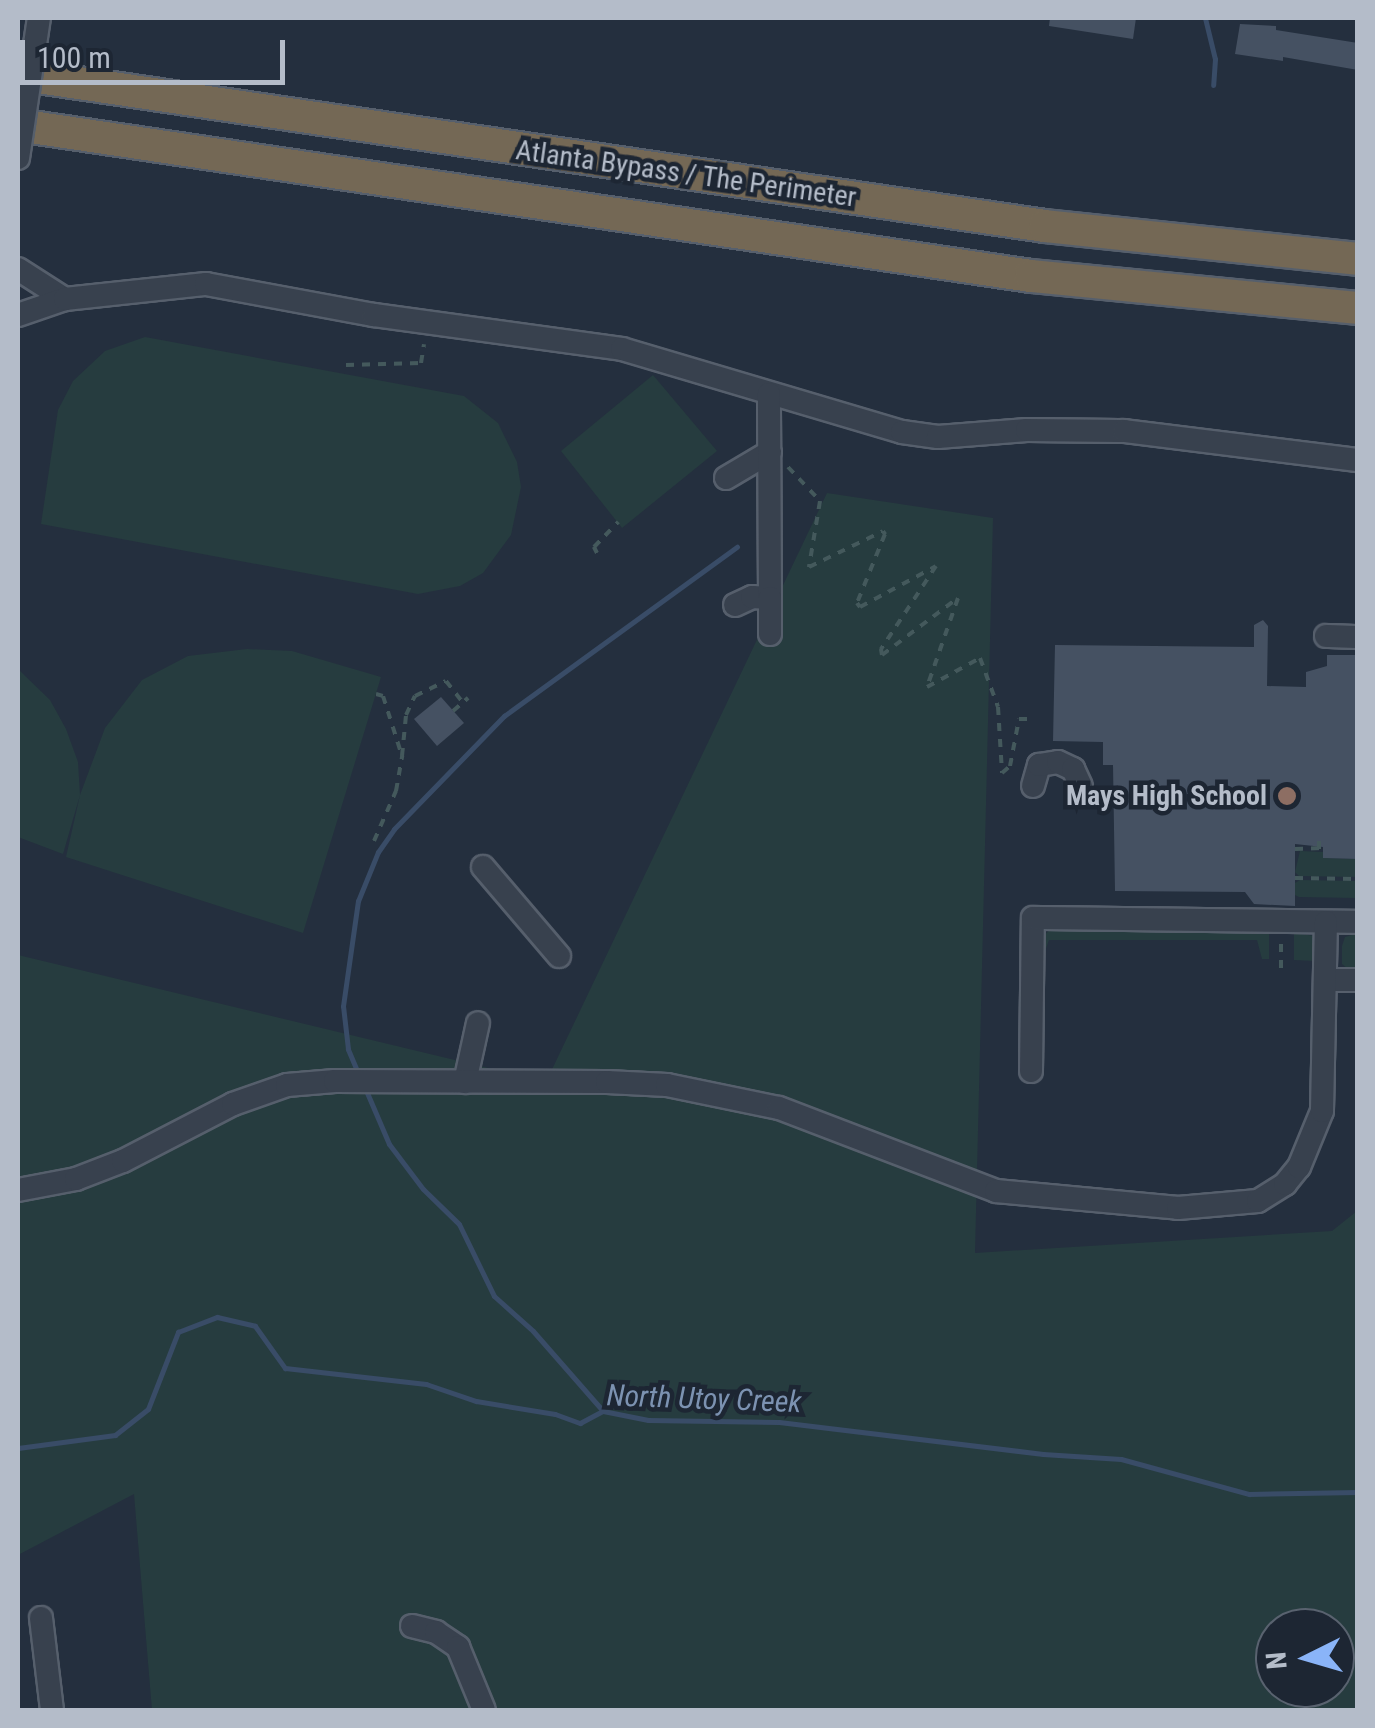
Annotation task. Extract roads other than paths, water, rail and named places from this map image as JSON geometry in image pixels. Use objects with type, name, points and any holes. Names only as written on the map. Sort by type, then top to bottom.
[{"type":"highway","name":"Atlanta Bypass / The Perimeter","points":[[18,74],[1025,223],[1358,259]]},
{"type":"highway","name":"Atlanta Bypass / The Perimeter","points":[[18,125],[1031,276],[1358,308]]},
{"type":"street","points":[[18,158],[39,18]]},
{"type":"street","points":[[18,268],[65,300]]},
{"type":"street","points":[[18,315],[65,300],[206,284],[374,315],[622,349],[902,432],[938,436],[1027,430],[1124,431],[1358,460]]},
{"type":"street","points":[[770,394],[770,634]]},
{"type":"street","points":[[726,478],[770,452]]},
{"type":"street","points":[[734,605],[752,597],[770,598]]},
{"type":"street","points":[[1326,636],[1358,637]]},
{"type":"street","points":[[1033,786],[1039,765],[1058,762],[1073,769],[1081,786]]},
{"type":"street","points":[[483,868],[559,956]]},
{"type":"street","points":[[1031,1071],[1032,911],[1358,922]]},
{"type":"street","points":[[18,1190],[76,1179],[123,1161],[259,1092],[335,1081],[607,1082],[702,1090],[780,1108],[996,1191],[1178,1208],[1258,1201],[1285,1184],[1312,1142],[1322,1110],[1326,922]]},
{"type":"street","points":[[1325,980],[1358,980]]},
{"type":"street","points":[[464,1082],[478,1023]]},
{"type":"street","points":[[41,1618],[52,1710]]},
{"type":"street","points":[[412,1626],[436,1632],[458,1647],[484,1710]]},
{"type":"waterway","points":[[1205,18],[1215,59],[1213,85]]},
{"type":"waterway","points":[[358,1073],[348,1049],[343,1006],[358,901],[378,852],[394,829],[504,716],[737,547]]},
{"type":"waterway","points":[[365,1088],[389,1144],[423,1189],[459,1224],[494,1296],[533,1331],[603,1411]]},
{"type":"waterway","name":"North Utoy Creek","points":[[18,1448],[115,1435],[148,1409],[178,1332],[217,1317],[255,1326],[285,1368],[426,1384],[476,1401],[555,1414],[580,1423],[603,1411],[648,1420],[779,1422],[1043,1454],[1121,1459],[1249,1494],[1358,1492]]},
{"type":"place","name":"Mays High School","points":[[1287,796]]}]
